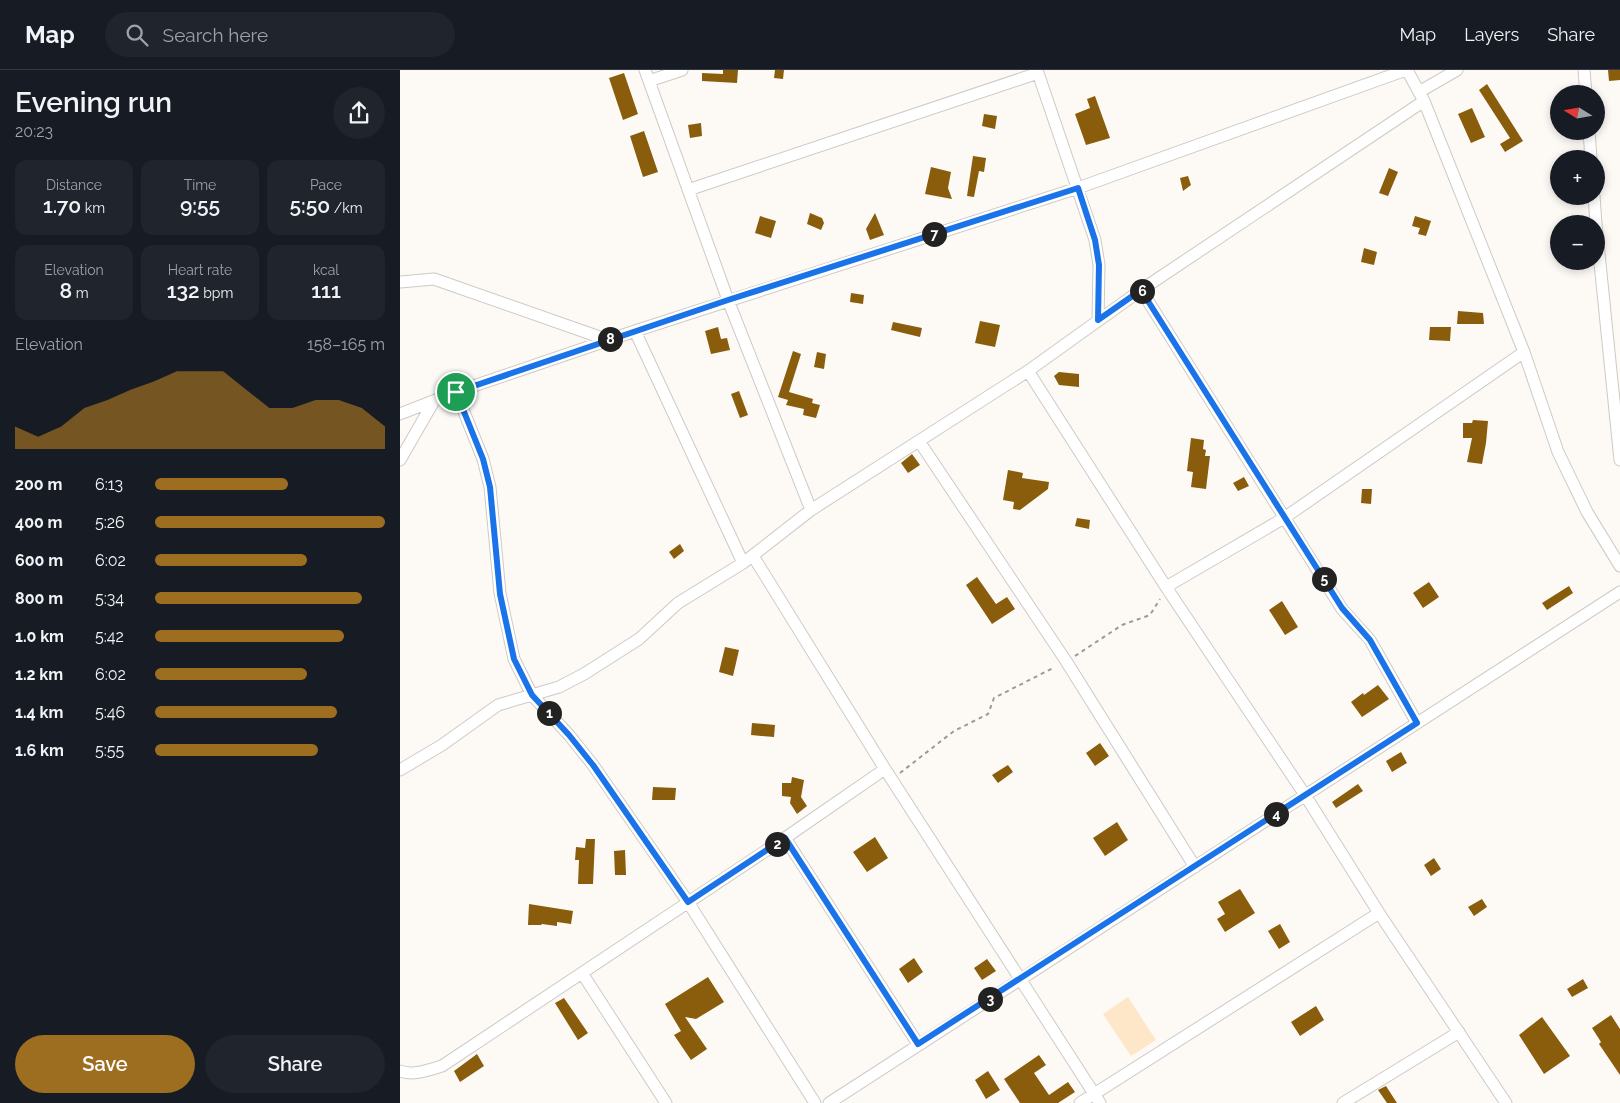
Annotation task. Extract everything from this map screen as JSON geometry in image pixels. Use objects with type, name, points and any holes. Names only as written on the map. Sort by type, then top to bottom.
[{"type":"street","points":[[682,70],[647,76],[728,300],[811,510]]},
{"type":"street","points":[[400,414],[456,392],[728,300],[1078,188],[1407,70],[1422,96],[1524,352],[1558,452],[1587,512],[1620,566]]},
{"type":"street","points":[[400,770],[442,745],[498,706],[559,687],[639,640],[678,603],[743,563],[811,510],[1028,371],[1098,320],[1457,70]]},
{"type":"street","points":[[1584,70],[1585,85]]},
{"type":"street","points":[[688,190],[1038,72],[1095,240],[1099,265],[1098,320]]},
{"type":"street","points":[[1601,270],[1620,460]]},
{"type":"street","points":[[400,282],[434,279],[608,340]]},
{"type":"street","points":[[1141,290],[1342,608],[1370,640],[1417,723]]},
{"type":"street","points":[[635,331],[743,563]]},
{"type":"street","points":[[1166,587],[1284,518],[1524,352]]},
{"type":"street","points":[[1028,371],[1166,587],[1305,795],[1379,913],[1506,1103]]},
{"type":"street","points":[[456,392],[483,459],[490,487],[500,594],[514,659],[532,695],[569,735],[593,765],[688,902],[815,1103]]},
{"type":"street","points":[[400,460],[434,401]]},
{"type":"street","points":[[920,441],[1066,661],[1195,867]]},
{"type":"street","points":[[753,556],[885,768],[1097,1099]]},
{"type":"street","points":[[1620,559],[1620,566]]},
{"type":"street","points":[[829,1103],[1620,592]]},
{"type":"street","points":[[400,1071],[408,1074],[442,1066],[785,838],[885,768]]},
{"type":"street","points":[[785,838],[918,1044]]},
{"type":"street","points":[[1080,1103],[1097,1099],[1379,913]]},
{"type":"street","points":[[582,973],[666,1103]]},
{"type":"street","points":[[1343,1103],[1363,1098],[1459,1032]]},
{"type":"path","points":[[892,779],[954,731],[988,714],[994,698],[1066,661],[1122,625],[1150,615],[1166,587]]},
{"type":"shaded area","points":[[1128,997],[1156,1040],[1131,1056],[1103,1014]]},
{"type":"building","points":[[723,70],[738,70],[737,83],[702,81],[702,73],[723,74]]},
{"type":"building","points":[[775,70],[784,70],[783,79],[774,78]]},
{"type":"building","points":[[1608,70],[1620,70],[1620,80],[1609,81]]},
{"type":"building","points":[[624,73],[638,114],[623,120],[609,78]]},
{"type":"building","points":[[1487,84],[1523,141],[1505,152],[1500,144],[1510,138],[1479,90]]},
{"type":"building","points":[[1095,96],[1110,138],[1086,145],[1075,114],[1090,108],[1087,99]]},
{"type":"building","points":[[1472,108],[1485,137],[1471,143],[1458,114]]},
{"type":"building","points":[[984,114],[997,116],[995,129],[982,126]]},
{"type":"building","points":[[701,123],[702,136],[690,138],[688,125]]},
{"type":"building","points":[[644,131],[658,172],[643,177],[630,136]]},
{"type":"building","points":[[973,156],[986,158],[984,172],[979,171],[974,197],[967,196]]},
{"type":"building","points":[[931,167],[951,172],[948,188],[952,199],[925,194]]},
{"type":"building","points":[[1389,168],[1398,172],[1388,196],[1379,193]]},
{"type":"building","points":[[1188,176],[1191,185],[1183,191],[1180,178]]},
{"type":"building","points":[[810,213],[822,218],[824,223],[821,230],[807,224]]},
{"type":"building","points":[[875,213],[884,235],[870,240],[866,229]]},
{"type":"building","points":[[760,216],[776,221],[771,238],[755,233]]},
{"type":"building","points":[[1415,216],[1431,221],[1426,236],[1418,234],[1420,228],[1412,226]]},
{"type":"building","points":[[1364,248],[1377,252],[1374,265],[1361,262]]},
{"type":"building","points":[[851,293],[864,295],[863,304],[850,302]]},
{"type":"building","points":[[1458,311],[1483,313],[1484,324],[1457,324]]},
{"type":"building","points":[[980,321],[1000,325],[995,347],[975,343]]},
{"type":"building","points":[[893,322],[922,328],[920,337],[891,330]]},
{"type":"building","points":[[718,327],[721,339],[727,338],[730,350],[711,354],[705,331]]},
{"type":"building","points":[[1430,327],[1451,327],[1450,341],[1429,340]]},
{"type":"building","points":[[793,351],[801,354],[789,392],[813,399],[812,403],[820,405],[816,418],[803,415],[804,409],[786,405],[788,400],[778,397]]},
{"type":"building","points":[[817,352],[826,354],[824,369],[814,367]]},
{"type":"building","points":[[1059,372],[1079,374],[1079,387],[1059,385],[1054,376]]},
{"type":"building","points":[[739,391],[748,415],[740,418],[731,394]]},
{"type":"building","points":[[1473,420],[1488,421],[1482,464],[1467,462],[1472,438],[1463,438],[1463,423],[1472,423]]},
{"type":"building","points":[[1191,438],[1204,440],[1203,449],[1206,450],[1205,456],[1210,456],[1206,489],[1191,487],[1193,472],[1187,471]]},
{"type":"building","points":[[912,454],[920,465],[908,473],[901,463]]},
{"type":"building","points":[[1008,470],[1023,473],[1022,478],[1049,482],[1048,489],[1020,510],[1013,509],[1014,502],[1003,500]]},
{"type":"building","points":[[1244,477],[1249,486],[1238,491],[1233,483]]},
{"type":"building","points":[[1362,489],[1372,489],[1371,504],[1361,503]]},
{"type":"building","points":[[1077,518],[1090,520],[1089,529],[1075,526]]},
{"type":"building","points":[[680,544],[684,551],[674,559],[669,552]]},
{"type":"building","points":[[977,577],[996,604],[1007,597],[1015,609],[992,624],[966,585]]},
{"type":"building","points":[[1429,582],[1439,597],[1423,608],[1413,593]]},
{"type":"building","points":[[1569,586],[1573,593],[1547,610],[1542,603]]},
{"type":"building","points":[[1282,601],[1298,627],[1285,635],[1269,610]]},
{"type":"building","points":[[725,647],[739,650],[733,676],[719,672]]},
{"type":"building","points":[[1378,685],[1389,699],[1362,717],[1351,702]]},
{"type":"building","points":[[752,723],[775,725],[774,737],[751,735]]},
{"type":"building","points":[[1100,743],[1109,756],[1095,766],[1086,753]]},
{"type":"building","points":[[1401,752],[1407,763],[1392,772],[1386,761]]},
{"type":"building","points":[[1008,765],[1013,772],[998,783],[992,775]]},
{"type":"building","points":[[792,777],[804,780],[801,797],[807,806],[797,814],[790,803],[791,797],[782,796],[782,783],[791,783]]},
{"type":"building","points":[[1358,784],[1363,791],[1336,808],[1332,802]]},
{"type":"building","points":[[653,787],[676,788],[675,800],[652,800]]},
{"type":"building","points":[[1117,822],[1128,840],[1105,856],[1093,838]]},
{"type":"building","points":[[875,837],[888,858],[867,872],[853,852]]},
{"type":"building","points":[[586,839],[595,839],[593,884],[578,884],[579,860],[575,860],[576,847],[585,848]]},
{"type":"building","points":[[625,850],[626,875],[615,875],[614,851]]},
{"type":"building","points":[[1434,858],[1441,869],[1431,876],[1424,865]]},
{"type":"building","points":[[1240,889],[1255,913],[1225,932],[1217,919],[1225,914],[1218,902]]},
{"type":"building","points":[[1482,899],[1487,907],[1474,916],[1468,907]]},
{"type":"building","points":[[529,904],[573,911],[571,924],[557,922],[557,926],[528,925]]},
{"type":"building","points":[[1280,924],[1290,942],[1279,949],[1268,931]]},
{"type":"building","points":[[914,958],[923,972],[908,983],[899,969]]},
{"type":"building","points":[[987,959],[996,971],[982,980],[974,968]]},
{"type":"building","points":[[708,977],[724,1002],[696,1019],[685,1017],[707,1049],[691,1060],[674,1035],[681,1031],[665,1004]]},
{"type":"building","points":[[1583,979],[1588,988],[1572,997],[1567,989]]},
{"type":"building","points":[[564,998],[588,1033],[578,1040],[555,1003]]},
{"type":"building","points":[[1316,1006],[1324,1020],[1300,1036],[1291,1022]]},
{"type":"building","points":[[1611,1015],[1620,1029],[1620,1075],[1599,1044],[1601,1042],[1592,1028]]},
{"type":"building","points":[[1542,1017],[1570,1056],[1544,1074],[1519,1035]]},
{"type":"building","points":[[477,1054],[484,1066],[460,1082],[454,1071]]},
{"type":"building","points":[[1039,1055],[1046,1065],[1034,1073],[1049,1095],[1068,1082],[1075,1092],[1058,1103],[1020,1103],[1004,1079]]},
{"type":"building","points":[[988,1071],[1000,1090],[986,1099],[975,1080]]},
{"type":"building","points":[[1386,1086],[1397,1103],[1387,1103],[1378,1090]]},
{"type":"route","points":[[1078,188],[1095,240],[1099,265],[1098,320],[1141,290],[1342,608],[1370,640],[1417,723],[918,1044],[785,838],[688,902],[593,765],[569,735],[532,695],[514,659],[500,594],[490,487],[483,459],[456,392],[728,300],[1078,188]]}]
